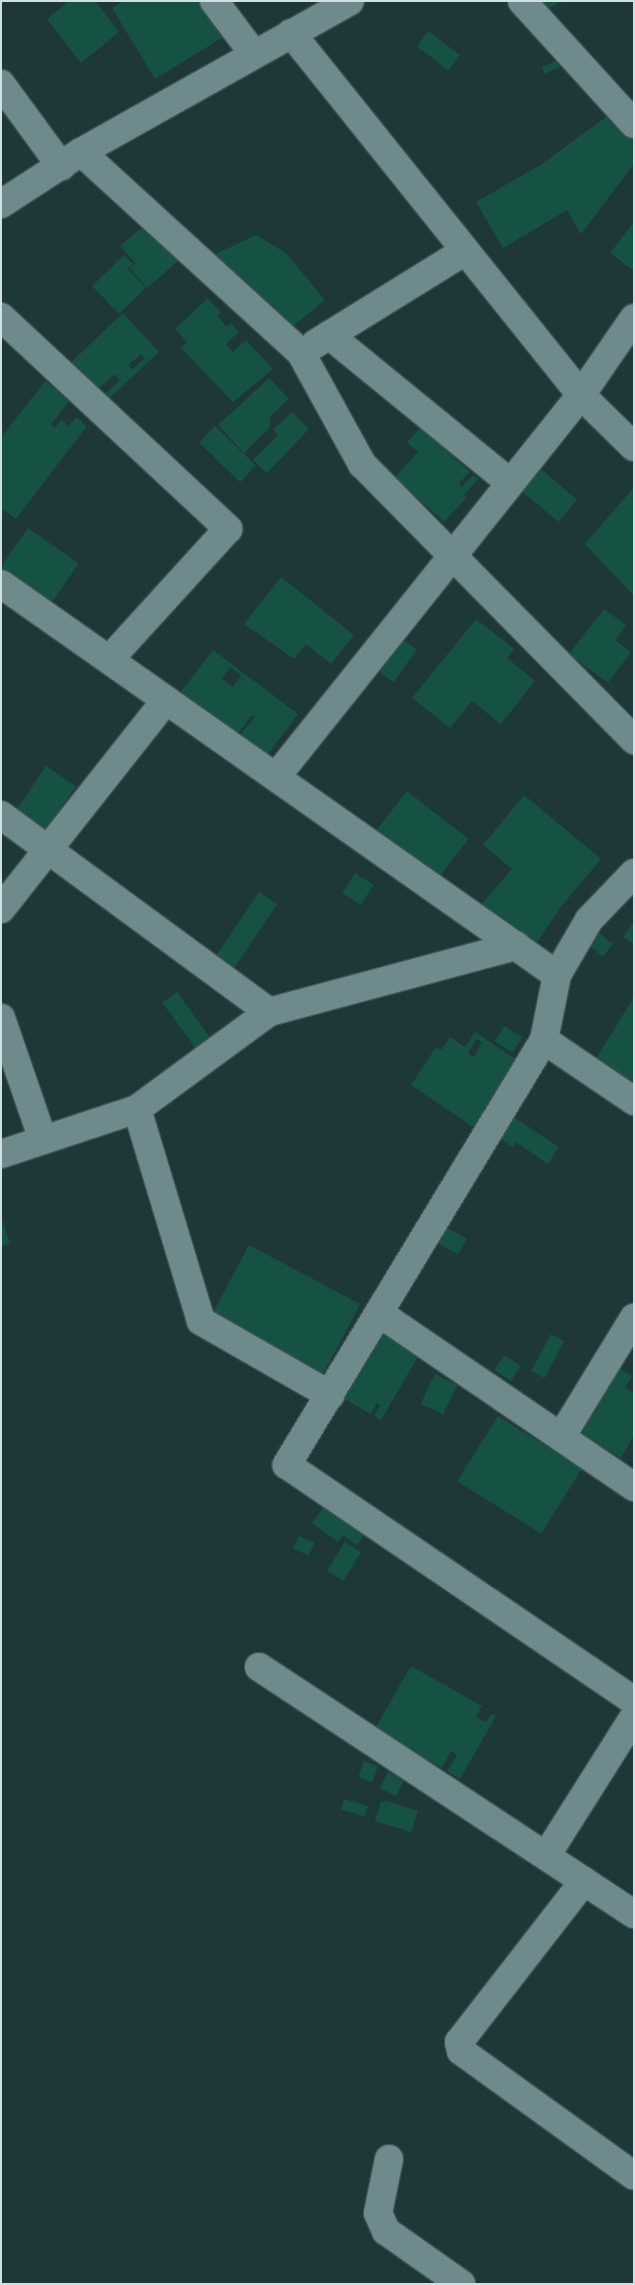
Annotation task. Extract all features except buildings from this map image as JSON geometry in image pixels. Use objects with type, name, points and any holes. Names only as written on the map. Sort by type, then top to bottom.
[{"type":"street","points":[[214,1],[252,53]]},
{"type":"street","points":[[1,204],[71,159],[252,53],[350,1]]},
{"type":"street","points":[[522,1],[634,124]]},
{"type":"street","points":[[291,33],[580,396],[634,447]]},
{"type":"street","points":[[1,84],[71,159],[301,353],[362,464],[634,740]]},
{"type":"street","points":[[301,353],[465,251]]},
{"type":"street","points":[[1,317],[228,529],[109,660]]},
{"type":"street","points":[[276,777],[452,556],[508,482],[580,396],[634,318]]},
{"type":"street","points":[[329,335],[508,482]]},
{"type":"street","points":[[1,584],[557,975]]},
{"type":"street","points":[[1,909],[166,700]]},
{"type":"street","points":[[1,815],[269,1012]]},
{"type":"street","points":[[634,874],[589,920],[557,975],[544,1040],[287,1465],[634,1701]]},
{"type":"street","points":[[1,1154],[137,1108],[269,1012],[516,946]]},
{"type":"street","points":[[1,1018],[43,1140]]},
{"type":"street","points":[[544,1040],[634,1101]]},
{"type":"street","points":[[137,1108],[201,1321],[330,1395]]},
{"type":"street","points":[[379,1313],[634,1487]]},
{"type":"street","points":[[561,1437],[634,1318]]},
{"type":"street","points":[[259,1667],[634,1914]]},
{"type":"street","points":[[546,1856],[634,1718]]},
{"type":"street","points":[[584,1881],[459,2042],[461,2051],[634,2176]]},
{"type":"street","points":[[389,2159],[378,2213],[386,2231],[461,2284]]}]
